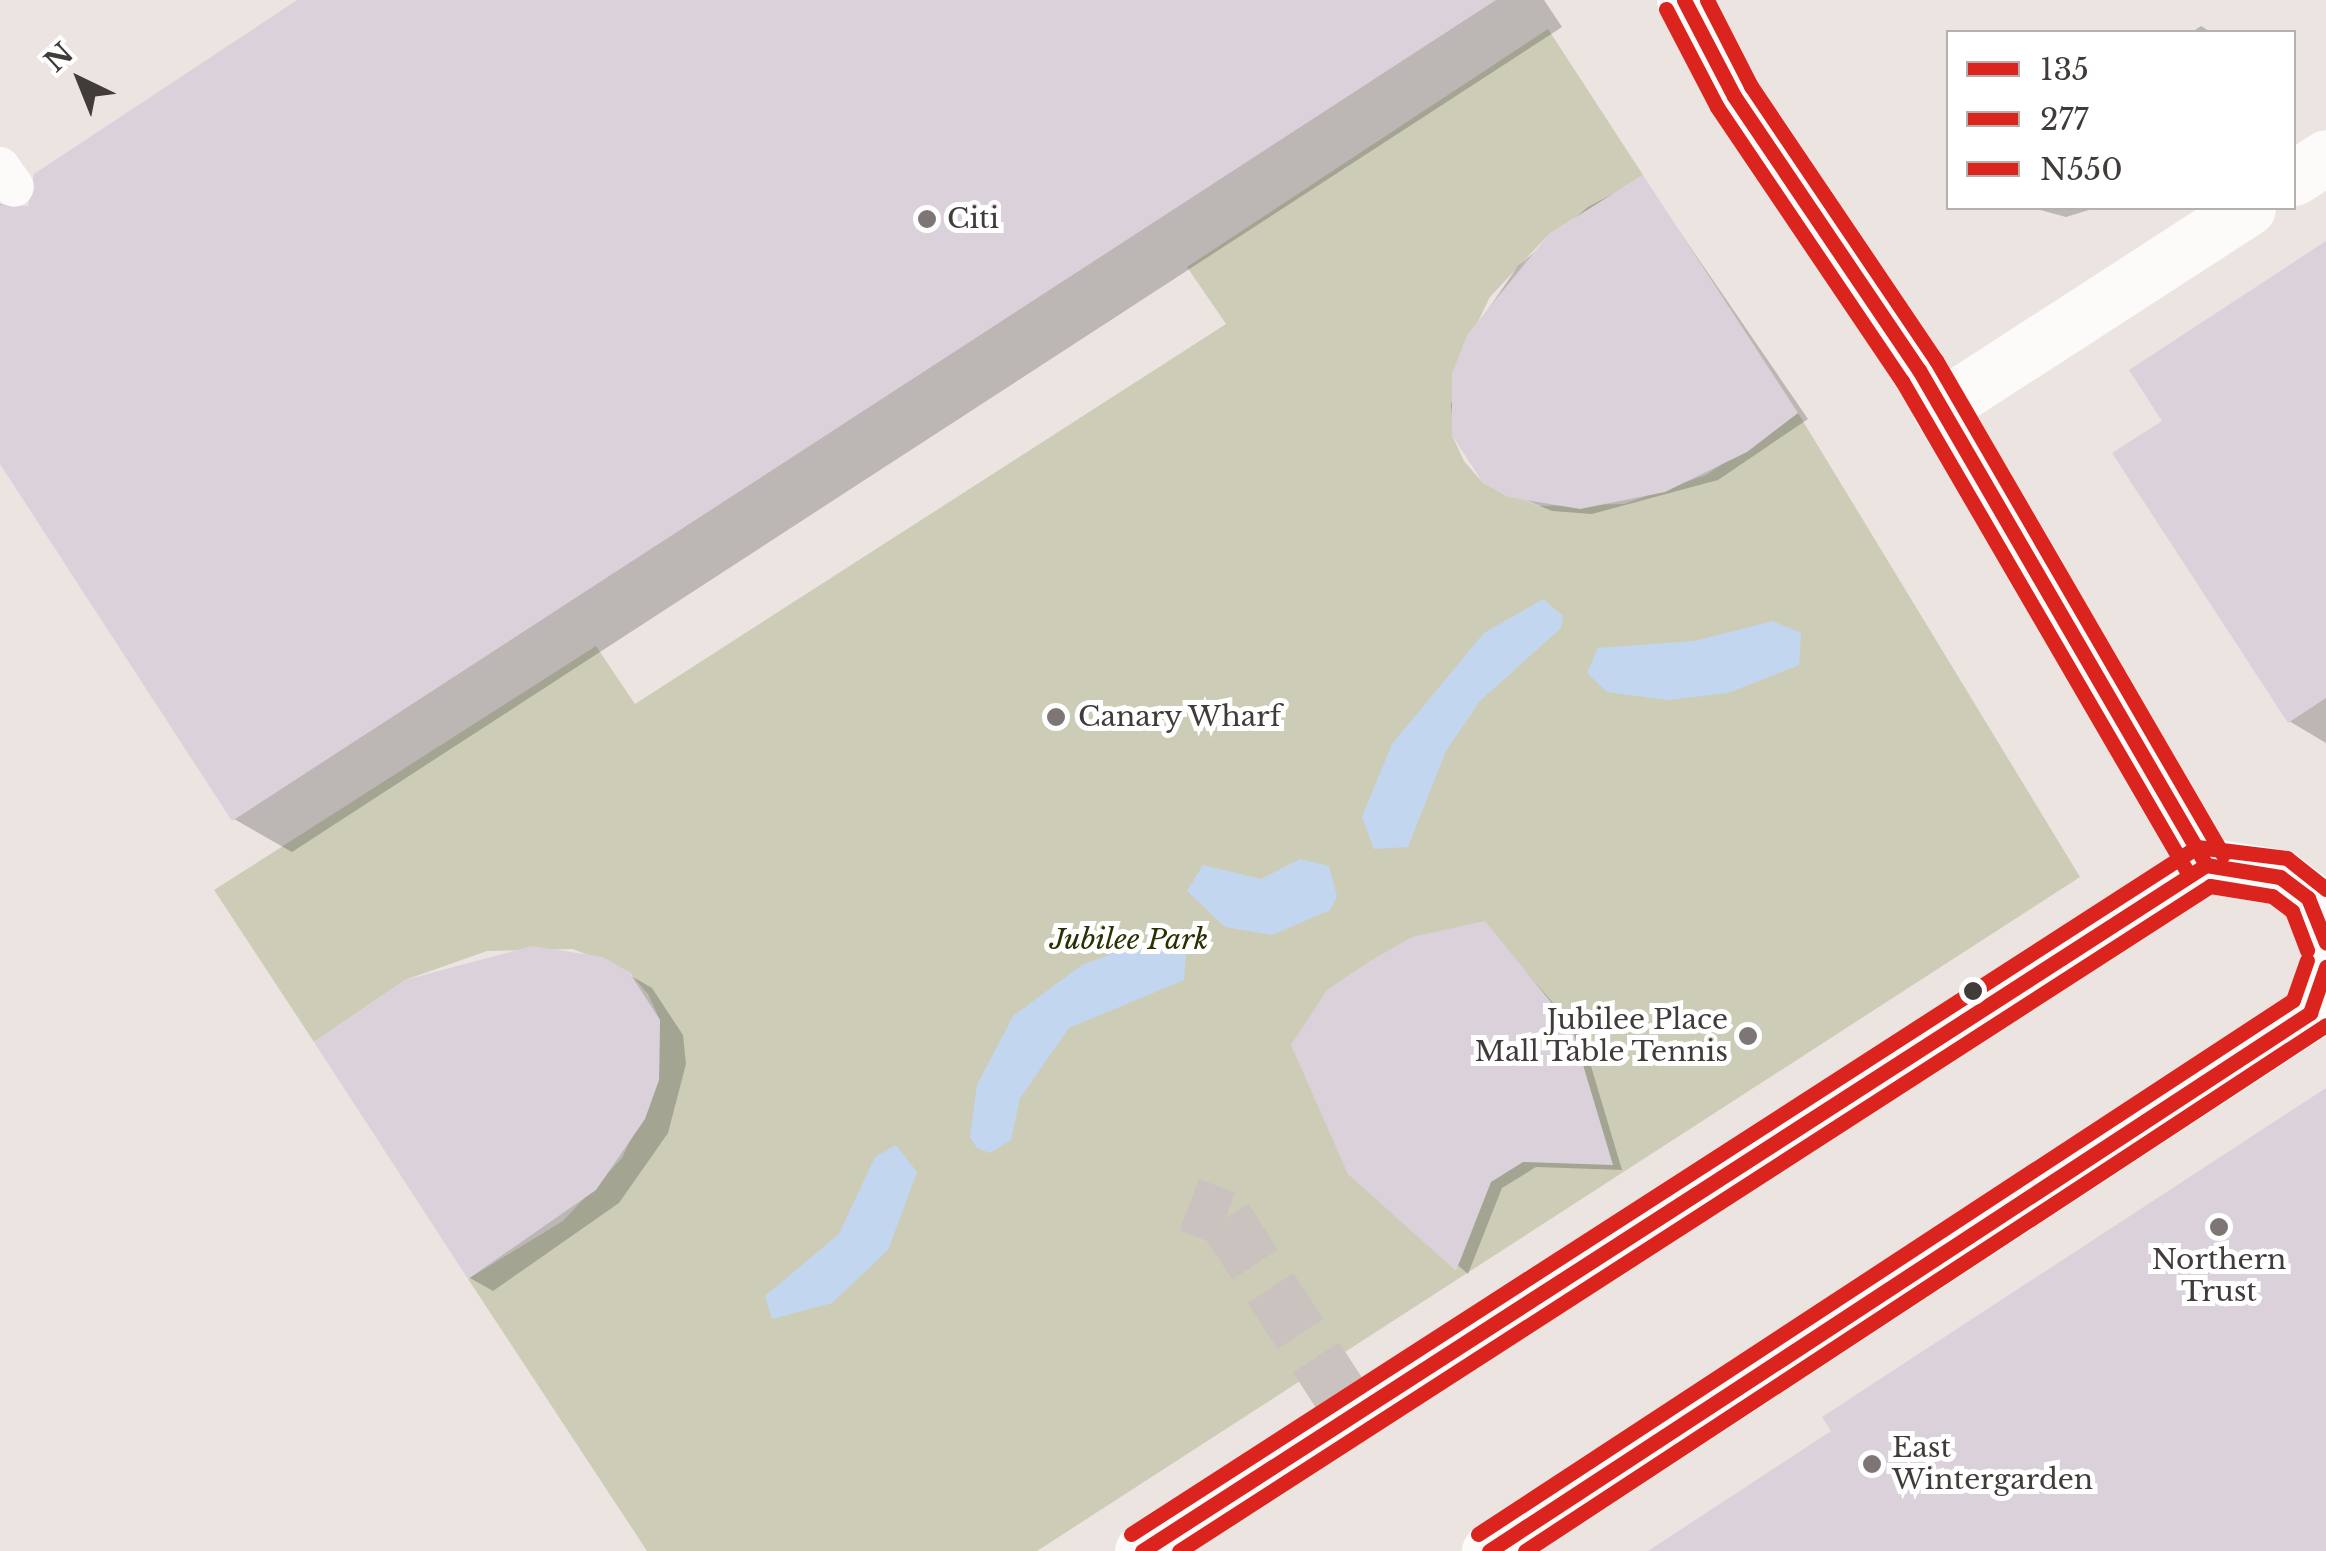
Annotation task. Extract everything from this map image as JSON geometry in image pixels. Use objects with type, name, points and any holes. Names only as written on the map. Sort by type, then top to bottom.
[{"type":"street","points":[[1684,0],[1734,96],[1939,408],[2206,865]]},
{"type":"street","points":[[2296,177],[2326,157]]},
{"type":"street","points":[[1939,408],[2245,210]]},
{"type":"street","points":[[1142,1551],[2206,865],[2280,877],[2308,898],[2326,943]]},
{"type":"street","points":[[1489,1551],[2310,1012],[2326,967]]},
{"type":"green space","name":"Jubilee Park","points":[[1548,29],[1643,175],[1549,234],[1490,297],[1452,374],[1452,435],[1464,461],[1483,483],[1539,506],[1624,504],[1706,475],[1798,413],[2080,877],[1037,1551],[647,1551],[468,1279],[563,1221],[622,1158],[659,1080],[660,1020],[648,994],[629,972],[573,949],[487,951],[405,980],[314,1042],[214,890],[596,646],[635,704],[1226,324],[1187,267]]},
{"type":"water","points":[[1543,599],[1563,616],[1561,628],[1480,701],[1446,751],[1408,847],[1374,849],[1362,817],[1392,744],[1484,633]]},
{"type":"water","points":[[1773,621],[1801,633],[1799,665],[1728,693],[1668,700],[1607,692],[1587,673],[1598,648],[1694,641]]},
{"type":"water","points":[[1300,859],[1329,866],[1337,896],[1330,910],[1272,935],[1225,927],[1187,891],[1203,865],[1261,879]]},
{"type":"water","points":[[1177,947],[1186,955],[1184,980],[1069,1028],[1020,1098],[1011,1140],[990,1153],[977,1148],[970,1137],[977,1085],[1013,1016],[1082,965],[1127,948]]},
{"type":"water","points":[[896,1145],[917,1172],[888,1250],[832,1303],[772,1319],[765,1296],[839,1234],[875,1157]]},
{"type":"pier","points":[[0,1341],[98,1486],[78,1500],[100,1534],[75,1551],[0,1551]]},
{"type":"building","points":[[297,0],[1496,0],[232,821],[0,464],[0,205],[28,206],[34,174]]},
{"type":"building","points":[[1643,175],[1798,413],[1747,452],[1665,492],[1580,509],[1508,497],[1483,483],[1452,435],[1452,374],[1467,335],[1549,234]]},
{"type":"building","points":[[2326,241],[2326,698],[2288,723],[2112,453],[2162,421],[2129,370]]},
{"type":"building","points":[[1485,921],[1572,1028],[1613,1165],[1523,1162],[1491,1182],[1456,1271],[1348,1174],[1291,1045],[1327,990],[1370,961],[1412,937]]},
{"type":"building","points":[[532,946],[603,957],[629,972],[660,1020],[659,1080],[645,1119],[596,1190],[468,1279],[314,1042],[405,980]]},
{"type":"building","name":"Northern Trust","points":[[2326,1088],[2326,1551],[1648,1551],[1831,1431],[1822,1417]]},
{"type":"tunnel","points":[[1189,1204],[1225,1218],[1354,1415]]},
{"type":"transit line","name":"135","points":[[1684,0],[1734,96],[1919,370],[2206,865]]},
{"type":"transit line","name":"N550","points":[[1707,0],[1751,86],[1936,360],[2223,855]]},
{"type":"transit line","name":"277","points":[[1666,9],[1717,107],[1902,381],[2189,875]]},
{"type":"transit line","name":"N550","points":[[1131,1534],[2197,847],[2287,858],[2326,889]]},
{"type":"transit line","name":"135","points":[[1142,1551],[2206,865],[2280,877],[2308,898],[2326,943]]},
{"type":"transit line","name":"277","points":[[1179,1551],[2210,886],[2272,896],[2292,911],[2307,950]]},
{"type":"transit line","name":"N550","points":[[1478,1534],[2293,1000],[2307,960]]},
{"type":"transit line","name":"135","points":[[1489,1551],[2310,1013],[2326,967]]},
{"type":"transit line","name":"277","points":[[1525,1551],[2326,1025]]},
{"type":"place","name":"Citi","points":[[927,219]]},
{"type":"place","name":"Canary Wharf","points":[[1056,717]]},
{"type":"place","name":"Jubilee Place Mall Table Tennis","points":[[1748,1036]]},
{"type":"place","name":"Northern Trust","points":[[2219,1227]]},
{"type":"place","name":"East Wintergarden","points":[[1872,1464]]}]
